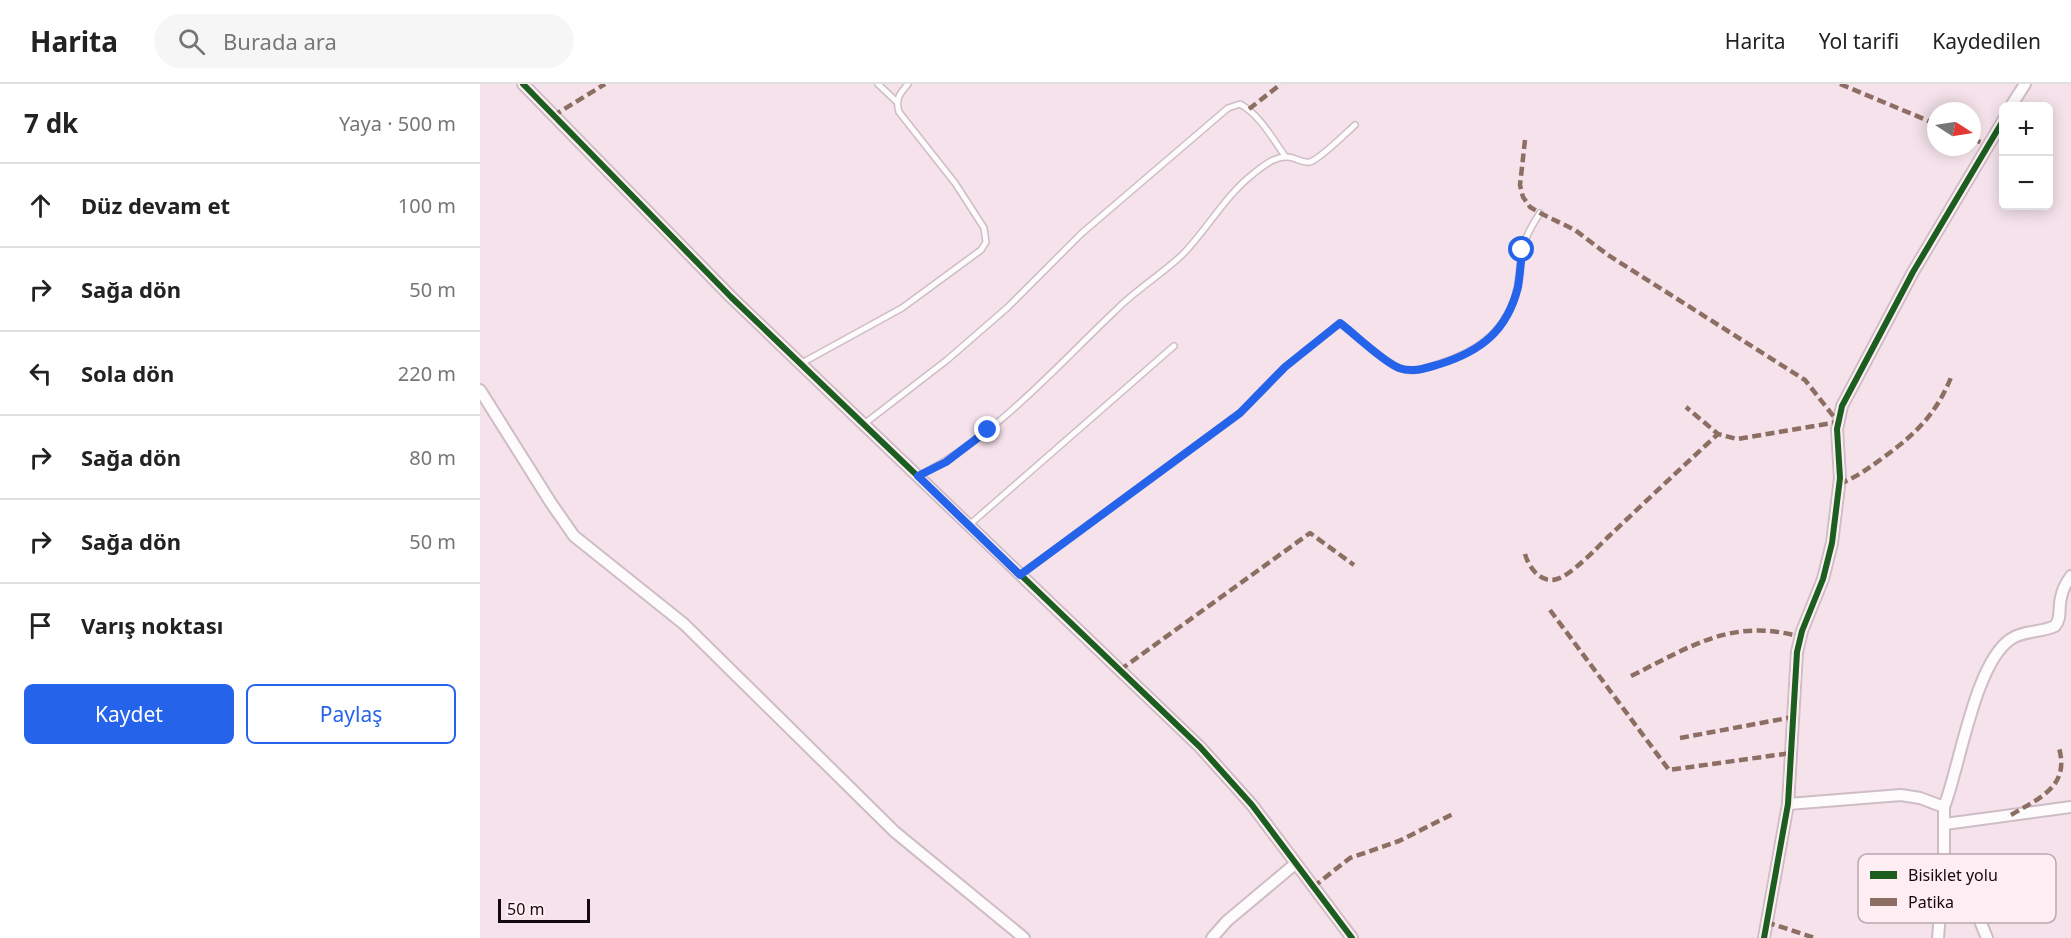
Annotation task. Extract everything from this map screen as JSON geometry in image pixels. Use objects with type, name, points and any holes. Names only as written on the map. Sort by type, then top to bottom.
[{"type":"street","points":[[523,84],[731,297],[1200,747],[1252,805],[1352,938]]},
{"type":"street","points":[[2014,102],[2025,84]]},
{"type":"street","points":[[1764,938],[1788,804],[1797,652],[1802,631],[1823,579],[1832,543],[1840,478],[1837,429],[1842,406],[1912,272],[1999,127]]},
{"type":"street","points":[[480,390],[574,536],[684,624],[895,832],[1024,938]]},
{"type":"street","points":[[1944,854],[1944,807],[1988,666],[1998,650],[2010,639],[2019,634],[2055,626],[2059,619],[2060,600],[2071,576]]},
{"type":"street","points":[[1788,804],[1901,795],[1920,798],[1944,807]]},
{"type":"street","points":[[1945,824],[2071,807]]},
{"type":"street","points":[[1212,938],[1227,921],[1295,864]]},
{"type":"street","points":[[1938,938],[1939,923]]},
{"type":"street","points":[[1981,923],[1987,938]]},
{"type":"lane","points":[[878,84],[897,102]]},
{"type":"lane","points":[[801,364],[902,308],[981,250],[986,242],[984,228],[955,183],[899,112],[897,102],[899,95],[908,84]]},
{"type":"lane","points":[[864,424],[948,360],[1008,306],[1082,233],[1228,108],[1240,104],[1249,109],[1285,156]]},
{"type":"lane","points":[[918,476],[946,462],[1027,398],[1117,308],[1168,269],[1188,249],[1218,208],[1251,175],[1275,159],[1285,156],[1304,162],[1315,159],[1356,125]]},
{"type":"lane","points":[[1020,575],[1240,413],[1285,367],[1340,323],[1392,364],[1407,370],[1424,369],[1474,350],[1493,334],[1508,315],[1518,285],[1526,238],[1539,213]]},
{"type":"lane","points":[[968,526],[1174,346]]},
{"type":"marked path","points":[[553,116],[605,84]]},
{"type":"marked path","points":[[1249,109],[1281,84]]},
{"type":"marked path","points":[[1840,84],[1927,120]]},
{"type":"marked path","points":[[1525,140],[1520,185],[1523,197],[1530,207],[1575,230],[1608,255],[1805,380],[1838,422],[1737,439],[1718,434],[1686,407]]},
{"type":"marked path","points":[[1981,142],[1988,145]]},
{"type":"marked path","points":[[1839,484],[1868,469],[1916,431],[1933,411],[1952,375]]},
{"type":"marked path","points":[[1525,554],[1529,565],[1541,577],[1551,580],[1569,573],[1718,434]]},
{"type":"marked path","points":[[1120,670],[1310,533],[1354,565]]},
{"type":"marked path","points":[[1550,610],[1669,770],[1791,753]]},
{"type":"marked path","points":[[1631,676],[1693,646],[1732,633],[1776,632],[1801,637]]},
{"type":"marked path","points":[[1680,738],[1793,717]]},
{"type":"marked path","points":[[2011,815],[2041,797],[2056,782],[2060,773],[2059,748]]},
{"type":"marked path","points":[[1313,887],[1350,858],[1399,841],[1455,813]]},
{"type":"marked path","points":[[1766,922],[1815,938]]},
{"type":"cycle path","points":[[523,84],[731,297],[1200,747],[1252,805],[1352,938]]},
{"type":"cycle path","points":[[1764,938],[1788,804],[1797,652],[1802,631],[1823,579],[1832,543],[1840,478],[1837,429],[1842,406],[1913,272],[1999,127]]},
{"type":"route","points":[[988,430],[946,462],[918,476],[1020,575],[1240,413],[1285,367],[1340,323],[1392,364],[1407,370],[1424,369],[1474,350],[1493,334],[1508,315],[1518,285],[1522,250]]}]
